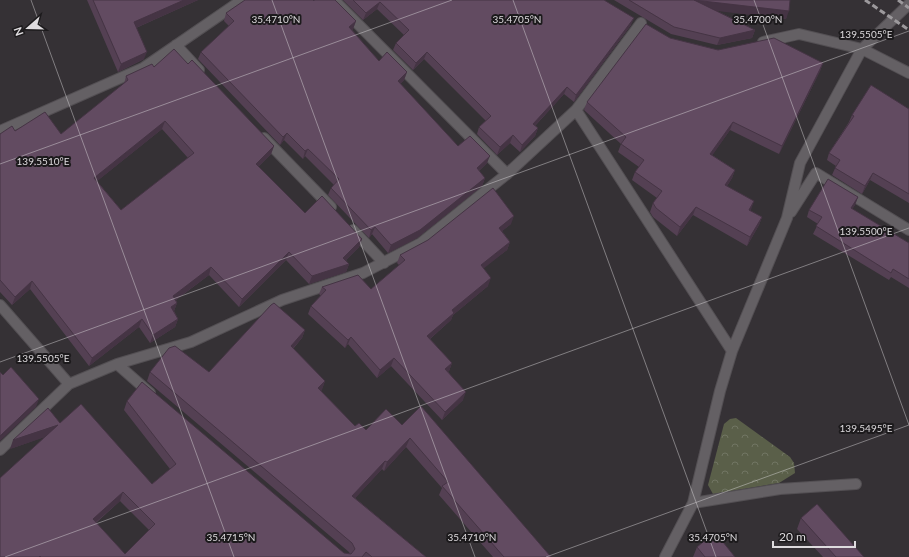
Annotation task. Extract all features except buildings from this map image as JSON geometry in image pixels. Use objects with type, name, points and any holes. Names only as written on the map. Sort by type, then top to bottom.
[{"type":"street","points":[[0,131],[143,68],[242,0]]},
{"type":"street","points":[[334,0],[507,174]]},
{"type":"street","points":[[665,557],[693,503],[720,391],[732,351],[787,218],[800,163],[862,49],[909,4]]},
{"type":"street","points":[[0,450],[69,384],[117,364],[191,342],[282,300],[363,273],[421,243],[507,174],[576,110],[637,21],[652,30]]},
{"type":"street","points":[[754,44],[799,34],[862,49],[909,72]]},
{"type":"street","points":[[176,45],[209,80]]},
{"type":"street","points":[[576,110],[732,351]]},
{"type":"street","points":[[258,131],[384,263]]},
{"type":"street","points":[[787,218],[816,173],[909,230]]},
{"type":"street","points":[[0,306],[69,384]]},
{"type":"street","points":[[117,364],[159,400]]},
{"type":"street","points":[[693,503],[780,489],[856,484]]},
{"type":"green space","points":[[736,418],[790,457],[794,463],[795,473],[779,483],[713,494],[708,485],[724,424],[730,419]]},
{"type":"railway","points":[[865,0],[909,30]]},
{"type":"railway","points":[[898,0],[909,8]]}]
